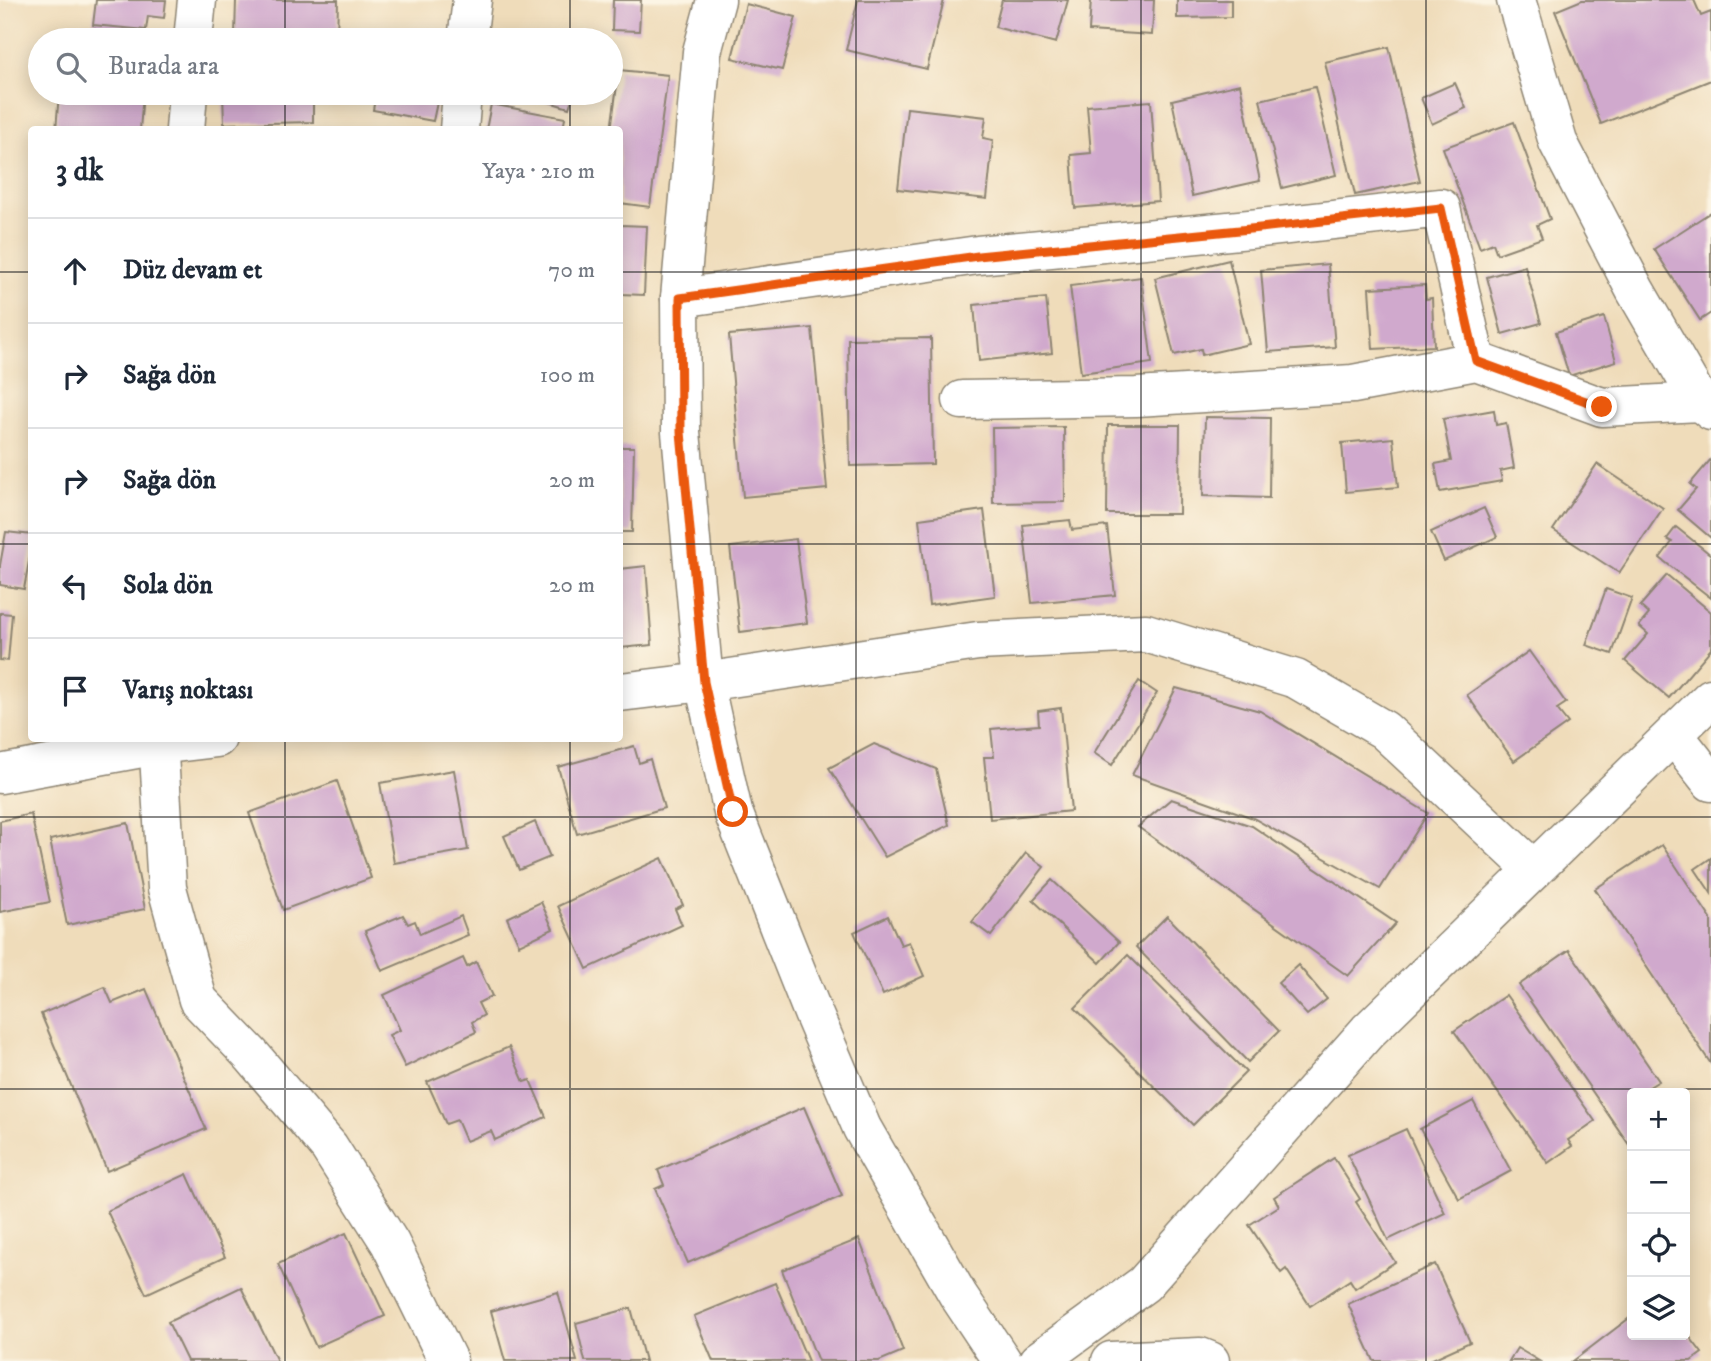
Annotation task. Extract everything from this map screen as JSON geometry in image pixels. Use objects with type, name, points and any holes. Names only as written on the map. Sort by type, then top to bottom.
[{"type":"street","points":[[194,28],[197,0]]},
{"type":"street","points":[[468,28],[472,0]]},
{"type":"street","points":[[716,0],[702,52],[680,298],[681,432],[704,682],[733,812],[862,1128],[958,1295],[1002,1361]]},
{"type":"street","points":[[1516,0],[1559,142],[1635,290],[1706,406]]},
{"type":"street","points":[[185,126],[187,105]]},
{"type":"street","points":[[459,126],[461,105]]},
{"type":"street","points":[[680,298],[978,256],[1441,208],[1476,361]]},
{"type":"street","points":[[961,401],[1136,397],[1353,384],[1476,361],[1602,407],[1706,406]]},
{"type":"street","points":[[623,692],[978,641],[1146,633],[1296,679],[1384,730],[1534,870]]},
{"type":"street","points":[[1038,1361],[1144,1284],[1368,1031],[1711,698]]},
{"type":"street","points":[[1674,734],[1711,782]]},
{"type":"street","points":[[0,774],[158,742],[167,888],[198,1000],[252,1056],[329,1147],[390,1243],[448,1361]]},
{"type":"street","points":[[1111,1361],[1203,1360]]},
{"type":"building","points":[[96,0],[166,0],[164,18],[148,16],[146,28],[93,25]]},
{"type":"building","points":[[236,0],[338,0],[337,28],[235,28]]},
{"type":"building","points":[[613,0],[641,0],[639,31],[612,28]]},
{"type":"building","points":[[858,0],[944,0],[927,69],[846,50]]},
{"type":"building","points":[[1002,0],[1068,0],[1056,43],[995,27]]},
{"type":"building","points":[[1091,0],[1154,0],[1152,35],[1089,31]]},
{"type":"building","points":[[1177,0],[1231,0],[1231,17],[1177,18]]},
{"type":"building","points":[[1582,0],[1694,0],[1701,16],[1711,12],[1711,80],[1601,124],[1555,11]]},
{"type":"building","points":[[746,4],[796,17],[782,70],[732,58]]},
{"type":"building","points":[[1389,47],[1420,181],[1355,195],[1325,62]]},
{"type":"building","points":[[623,70],[668,75],[650,207],[623,203],[623,126],[612,126],[614,105],[623,105]]},
{"type":"building","points":[[1455,83],[1466,108],[1432,124],[1421,98]]},
{"type":"building","points":[[1240,84],[1260,181],[1192,196],[1172,100]]},
{"type":"building","points":[[1315,87],[1336,175],[1282,188],[1260,100]]},
{"type":"building","points":[[1151,101],[1158,201],[1075,208],[1071,155],[1091,153],[1087,106]]},
{"type":"building","points":[[58,105],[142,105],[140,126],[56,126]]},
{"type":"building","points":[[223,105],[313,105],[313,122],[224,124]]},
{"type":"building","points":[[374,105],[436,105],[433,121],[373,110]]},
{"type":"building","points":[[491,105],[565,118],[564,126],[487,126]]},
{"type":"building","points":[[907,108],[986,117],[983,138],[993,140],[987,199],[898,189]]},
{"type":"building","points":[[1514,122],[1550,219],[1537,225],[1542,238],[1497,254],[1493,243],[1480,248],[1443,148]]},
{"type":"building","points":[[1711,212],[1711,313],[1700,320],[1654,249]]},
{"type":"building","points":[[623,225],[647,226],[644,295],[623,294]]},
{"type":"building","points":[[1229,260],[1249,344],[1202,355],[1201,349],[1174,355],[1155,278]]},
{"type":"building","points":[[1328,264],[1335,347],[1268,352],[1261,270]]},
{"type":"building","points":[[1525,266],[1541,323],[1502,334],[1487,277]]},
{"type":"building","points":[[1141,277],[1152,363],[1081,373],[1070,286]]},
{"type":"building","points":[[1425,285],[1426,299],[1432,298],[1434,346],[1373,349],[1369,288]]},
{"type":"building","points":[[1046,298],[1052,353],[979,361],[974,305]]},
{"type":"building","points":[[1604,317],[1616,361],[1569,376],[1556,332]]},
{"type":"building","points":[[812,328],[827,489],[743,497],[729,335]]},
{"type":"building","points":[[931,338],[933,464],[850,466],[848,339]]},
{"type":"building","points":[[1494,410],[1496,425],[1506,423],[1514,468],[1500,471],[1502,481],[1440,492],[1435,464],[1451,461],[1443,419]]},
{"type":"building","points":[[1205,417],[1270,418],[1269,498],[1203,496]]},
{"type":"building","points":[[1108,425],[1180,425],[1179,514],[1107,514]]},
{"type":"building","points":[[1064,427],[1065,502],[993,503],[992,428]]},
{"type":"building","points":[[1393,438],[1398,487],[1346,492],[1342,443]]},
{"type":"building","points":[[623,447],[634,447],[632,532],[623,532]]},
{"type":"building","points":[[1711,459],[1711,538],[1678,510],[1696,489],[1690,484]]},
{"type":"building","points":[[1597,464],[1663,508],[1619,573],[1553,530]]},
{"type":"building","points":[[1484,508],[1497,537],[1444,561],[1431,532]]},
{"type":"building","points":[[984,510],[995,596],[929,605],[919,519]]},
{"type":"building","points":[[1070,520],[1072,530],[1107,526],[1115,595],[1032,603],[1023,525]]},
{"type":"building","points":[[1676,527],[1711,555],[1711,598],[1660,558],[1672,542],[1667,539]]},
{"type":"building","points":[[6,532],[28,535],[28,567],[24,589],[0,585],[0,565]]},
{"type":"building","points":[[796,539],[807,623],[740,632],[730,547]]},
{"type":"building","points":[[646,566],[652,645],[623,648],[623,569]]},
{"type":"building","points":[[1667,575],[1711,612],[1711,649],[1669,698],[1625,661],[1648,634],[1639,626],[1649,614],[1640,606]]},
{"type":"building","points":[[1606,589],[1632,598],[1612,654],[1586,645]]},
{"type":"building","points":[[0,613],[12,614],[8,661],[0,660]]},
{"type":"building","points":[[1529,651],[1566,703],[1557,709],[1568,723],[1514,761],[1467,695]]},
{"type":"building","points":[[1139,681],[1157,693],[1112,765],[1094,753]]},
{"type":"building","points":[[1176,688],[1260,711],[1428,813],[1380,889],[1253,818],[1132,775]]},
{"type":"building","points":[[1061,708],[1071,811],[990,819],[984,757],[994,757],[991,729],[1039,725],[1038,711]]},
{"type":"building","points":[[874,744],[936,769],[949,825],[885,857],[829,768]]},
{"type":"building","points":[[634,746],[639,763],[650,759],[664,808],[577,834],[558,767]]},
{"type":"building","points":[[454,770],[468,850],[394,863],[380,783]]},
{"type":"building","points":[[337,781],[371,878],[283,910],[249,813]]},
{"type":"building","points":[[1171,799],[1252,826],[1396,923],[1348,976],[1138,827]]},
{"type":"building","points":[[31,814],[50,902],[0,912],[0,821]]},
{"type":"building","points":[[535,822],[550,857],[519,870],[504,836]]},
{"type":"building","points":[[128,823],[145,909],[67,925],[50,840]]},
{"type":"building","points":[[1662,845],[1711,919],[1711,1064],[1595,889]]},
{"type":"building","points":[[1026,853],[1044,867],[991,936],[972,922]]},
{"type":"building","points":[[662,858],[683,905],[675,909],[682,925],[587,969],[558,906]]},
{"type":"building","points":[[1711,858],[1711,893],[1695,869]]},
{"type":"building","points":[[1052,880],[1119,942],[1100,963],[1033,900]]},
{"type":"building","points":[[541,902],[553,929],[519,945],[507,918]]},
{"type":"building","points":[[403,915],[408,924],[415,921],[420,934],[461,916],[468,935],[382,971],[365,931]]},
{"type":"building","points":[[888,916],[901,945],[909,942],[924,976],[883,995],[854,932]]},
{"type":"building","points":[[1167,916],[1279,1031],[1248,1062],[1136,947]]},
{"type":"building","points":[[1569,950],[1659,1081],[1648,1088],[1627,1088],[1627,1142],[1519,985]]},
{"type":"building","points":[[1128,955],[1246,1072],[1193,1125],[1075,1008]]},
{"type":"building","points":[[463,958],[467,967],[476,962],[492,996],[478,1003],[484,1015],[472,1022],[476,1032],[405,1067],[389,1035],[400,1030],[384,995]]},
{"type":"building","points":[[1298,965],[1327,999],[1307,1015],[1278,983]]},
{"type":"building","points":[[105,987],[112,1003],[146,989],[206,1129],[107,1171],[41,1014]]},
{"type":"building","points":[[1506,995],[1595,1121],[1568,1140],[1572,1146],[1548,1163],[1454,1031]]},
{"type":"building","points":[[509,1047],[524,1082],[530,1080],[546,1117],[495,1140],[491,1131],[466,1141],[457,1120],[446,1124],[427,1082]]},
{"type":"building","points":[[1473,1101],[1511,1171],[1459,1199],[1420,1129]]},
{"type":"building","points":[[804,1107],[842,1196],[688,1263],[655,1189],[664,1185],[658,1170]]},
{"type":"building","points":[[1406,1129],[1445,1213],[1388,1240],[1348,1155]]},
{"type":"building","points":[[1334,1158],[1360,1199],[1356,1202],[1395,1262],[1355,1288],[1350,1280],[1310,1306],[1286,1269],[1281,1273],[1249,1225],[1279,1206],[1274,1197]]},
{"type":"building","points":[[187,1174],[225,1257],[146,1294],[107,1211]]},
{"type":"building","points":[[346,1233],[385,1316],[316,1347],[278,1264]]},
{"type":"building","points":[[859,1239],[903,1351],[879,1361],[818,1361],[782,1270]]},
{"type":"building","points":[[1435,1264],[1470,1342],[1428,1361],[1374,1361],[1348,1304]]},
{"type":"building","points":[[775,1283],[808,1361],[713,1361],[694,1316]]},
{"type":"building","points":[[241,1287],[277,1361],[187,1361],[168,1322]]},
{"type":"building","points":[[558,1292],[577,1361],[505,1361],[491,1311]]},
{"type":"building","points":[[631,1308],[645,1361],[585,1361],[576,1323]]},
{"type":"building","points":[[1627,1320],[1627,1340],[1690,1340],[1690,1337],[1702,1353],[1691,1361],[1573,1361]]},
{"type":"building","points":[[1517,1348],[1539,1361],[1509,1361]]},
{"type":"route","points":[[733,812],[704,682],[681,432],[680,298],[978,256],[1441,208],[1476,361],[1602,407]]}]
